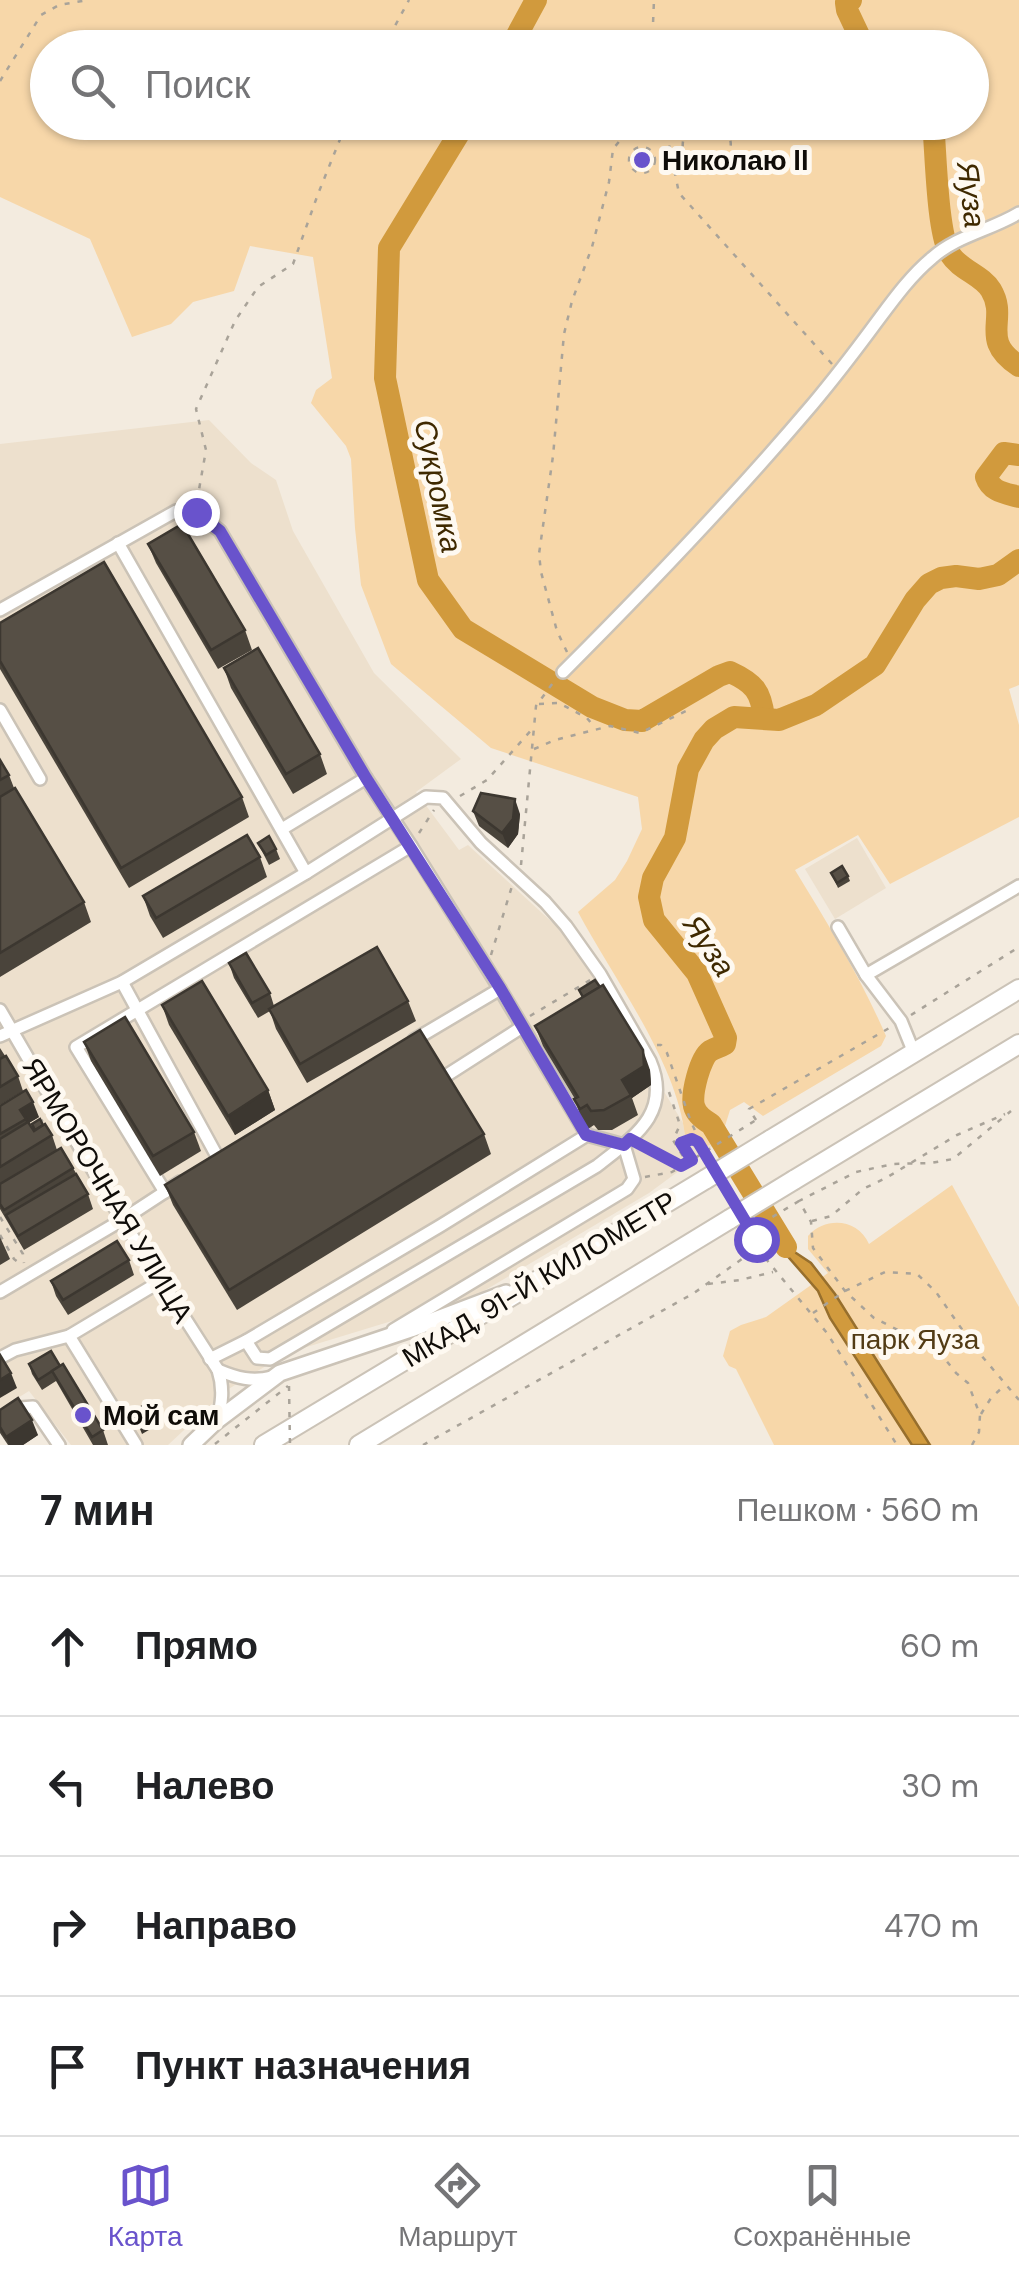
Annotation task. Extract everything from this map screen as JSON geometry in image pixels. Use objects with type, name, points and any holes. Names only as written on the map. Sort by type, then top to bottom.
[{"type":"highway","name":"МКАД, 91-Й КИЛОМЕТР","points":[[264,1445],[1019,989]]},
{"type":"highway","name":"МКАД, 91-Й КИЛОМЕТР","points":[[360,1444],[1019,1044]]},
{"type":"main road","points":[[190,1445],[217,1422],[282,1381],[295,1367],[411,1329],[533,1282]]},
{"type":"lane","points":[[563,672],[782,440],[935,254],[1019,213]]},
{"type":"lane","points":[[0,610],[176,511],[196,512],[220,531],[366,778],[414,841],[500,988],[526,1022],[586,1135]]},
{"type":"lane","points":[[118,544],[306,873]]},
{"type":"lane","points":[[0,710],[40,778]]},
{"type":"lane","points":[[282,829],[366,778]]},
{"type":"lane","points":[[6,1032],[122,982],[426,797],[442,798],[481,843],[566,926],[600,974],[656,1074],[656,1104],[649,1119],[598,1166],[270,1359],[257,1358],[246,1341]]},
{"type":"lane","points":[[164,1192],[76,1047],[414,841]]},
{"type":"lane","points":[[866,974],[1019,886]]},
{"type":"lane","points":[[838,928],[901,1021],[914,1053]]},
{"type":"lane","points":[[122,982],[218,1158]]},
{"type":"lane","points":[[401,1048],[500,988]]},
{"type":"lane","name":"ЯРМОРОЧНАЯ УЛИЦА","points":[[0,1010],[6,1032],[218,1370]]},
{"type":"lane","points":[[444,1077],[526,1022]]},
{"type":"lane","points":[[210,1358],[246,1341],[424,1236],[586,1135],[627,1142]]},
{"type":"lane","points":[[376,1340],[627,1188],[634,1180],[627,1142]]},
{"type":"lane","points":[[204,1166],[234,1148]]},
{"type":"lane","points":[[0,1292],[191,1175]]},
{"type":"lane","points":[[0,1358],[14,1350],[70,1336],[161,1281]]},
{"type":"lane","points":[[70,1336],[136,1445]]},
{"type":"lane","points":[[218,1370],[239,1378],[282,1381]]},
{"type":"lane","points":[[217,1422],[222,1383],[218,1370]]},
{"type":"lane","points":[[0,1422],[20,1408],[33,1407],[59,1445]]},
{"type":"path","points":[[32,30],[41,15],[59,5],[88,0]]},
{"type":"path","points":[[393,30],[409,0]]},
{"type":"path","points":[[653,30],[654,0]]},
{"type":"path","points":[[0,81],[30,33]]},
{"type":"path","points":[[196,512],[206,450],[196,409],[234,321],[258,287],[293,264],[340,140]]},
{"type":"path","points":[[573,661],[557,631],[539,554],[564,334],[601,214],[613,148],[620,140]]},
{"type":"path","points":[[666,140],[679,193],[823,353]]},
{"type":"path","points":[[684,140],[683,150],[698,168],[714,168],[722,163],[729,140]]},
{"type":"path","points":[[642,146],[655,156],[654,165],[645,173],[633,170],[628,162],[630,153],[642,146]]},
{"type":"path","points":[[649,158],[683,150]]},
{"type":"path","points":[[482,942],[491,956],[522,863],[538,702],[563,672]]},
{"type":"path","points":[[538,702],[559,702],[587,718],[596,728]]},
{"type":"path","points":[[532,750],[596,728],[610,726],[640,732],[686,711]]},
{"type":"path","points":[[468,805],[456,798],[487,780],[534,726]]},
{"type":"path","points":[[414,841],[442,798]]},
{"type":"path","points":[[634,1180],[672,1172],[691,1161],[756,1120],[749,1109],[1019,947]]},
{"type":"path","points":[[526,1022],[600,974]]},
{"type":"path","points":[[650,1046],[661,1045],[667,1053],[698,1142],[708,1157]]},
{"type":"path","points":[[668,1088],[680,1125],[673,1140],[691,1161]]},
{"type":"path","points":[[750,1254],[739,1238],[798,1201],[856,1172],[953,1159],[1019,1106]]},
{"type":"path","points":[[811,1222],[830,1216],[863,1189],[958,1135],[1011,1111]]},
{"type":"path","points":[[34,1134],[30,1128],[43,1120]]},
{"type":"path","points":[[691,1161],[681,1143],[692,1139],[698,1142]]},
{"type":"path","points":[[627,1142],[681,1166]]},
{"type":"path","points":[[727,1188],[737,1213],[756,1236],[757,1248],[827,1333],[897,1445]]},
{"type":"path","points":[[798,1201],[811,1222],[813,1248],[845,1292],[874,1318],[938,1350],[968,1383],[980,1416],[980,1432],[972,1445]]},
{"type":"path","points":[[0,1217],[23,1254],[25,1267],[14,1259],[0,1235]]},
{"type":"path","points":[[423,1445],[706,1284],[757,1248]]},
{"type":"path","points":[[706,1284],[776,1272]]},
{"type":"path","points":[[811,1314],[885,1272],[917,1274],[936,1292],[1019,1400]]},
{"type":"path","points":[[214,1444],[298,1379]]},
{"type":"path","points":[[282,1381],[290,1445]]},
{"type":"path","points":[[980,1416],[1006,1383]]},
{"type":"shaded area","points":[[209,420],[251,463],[276,480],[293,531],[374,673],[461,759],[416,792],[459,850],[468,845],[554,924],[582,956],[683,1123],[685,1136],[706,1147],[721,1140],[649,1193],[477,1295],[287,1353],[227,1390],[168,1445],[71,1445],[29,1391],[0,1409],[0,444]]},
{"type":"shaded area","points":[[857,838],[886,888],[835,919],[805,869]]},
{"type":"shaded area","points":[[778,1219],[793,1251],[811,1263],[835,1294],[930,1445],[912,1445],[830,1318],[818,1291],[777,1244],[767,1224]]},
{"type":"green space","points":[[0,0],[1019,0],[1019,685],[1009,689],[1019,725],[1019,817],[890,884],[858,835],[795,870],[876,1014],[886,1036],[881,1046],[763,1116],[744,1102],[730,1110],[725,1126],[729,1134],[706,1147],[685,1136],[680,1108],[657,1050],[578,912],[615,880],[627,861],[642,829],[638,797],[491,748],[391,664],[361,585],[351,459],[346,446],[311,403],[316,390],[332,378],[313,257],[250,246],[234,291],[193,302],[171,324],[132,337],[90,239],[0,197]]},
{"type":"green space","name":"парк Яуза","points":[[952,1185],[1019,1307],[1019,1445],[774,1445],[736,1369],[723,1356],[730,1331],[766,1317],[828,1273],[808,1249],[808,1236],[815,1230],[832,1223],[850,1225],[869,1244]]},
{"type":"building","points":[[182,524],[245,630],[211,650],[148,544]]},
{"type":"building","points":[[104,562],[242,797],[121,868],[0,661],[0,623]]},
{"type":"building","points":[[258,648],[320,754],[286,774],[224,668]]},
{"type":"building","points":[[0,760],[9,775],[0,780]]},
{"type":"building","points":[[15,788],[84,902],[0,953],[0,797]]},
{"type":"building","points":[[481,793],[515,799],[513,819],[502,833],[473,811]]},
{"type":"building","points":[[247,835],[260,857],[156,918],[143,896]]},
{"type":"building","points":[[269,836],[276,849],[266,855],[258,843]]},
{"type":"building","points":[[842,866],[848,876],[837,883],[831,873]]},
{"type":"building","points":[[377,947],[408,1001],[300,1064],[269,1009]]},
{"type":"building","points":[[246,953],[270,993],[252,1003],[229,963]]},
{"type":"building","points":[[595,980],[600,987],[583,997],[579,990]]},
{"type":"building","points":[[202,981],[268,1090],[228,1116],[162,1005]]},
{"type":"building","points":[[603,985],[643,1050],[644,1066],[622,1080],[631,1095],[604,1110],[591,1111],[587,1105],[580,1109],[574,1099],[578,1097],[535,1026]]},
{"type":"building","points":[[125,1017],[194,1132],[153,1156],[84,1042]]},
{"type":"building","points":[[420,1030],[484,1134],[229,1290],[165,1185]]},
{"type":"building","points":[[6,1056],[18,1076],[0,1087],[0,1059]]},
{"type":"building","points":[[26,1090],[33,1102],[20,1110],[26,1119],[0,1134],[0,1106]]},
{"type":"building","points":[[40,1119],[43,1125],[35,1130],[32,1124]]},
{"type":"building","points":[[28,1122],[34,1131],[45,1124],[52,1135],[0,1167],[0,1139]]},
{"type":"building","points":[[61,1148],[73,1168],[4,1210],[0,1204],[0,1184]]},
{"type":"building","points":[[76,1174],[88,1194],[18,1236],[6,1215]]},
{"type":"building","points":[[117,1241],[129,1260],[63,1300],[51,1281]]},
{"type":"building","points":[[51,1351],[60,1366],[38,1380],[29,1364]]},
{"type":"building","points":[[0,1355],[11,1373],[0,1380]]},
{"type":"building","points":[[63,1364],[103,1430],[92,1437],[52,1371]]},
{"type":"building","points":[[18,1398],[32,1420],[6,1437],[0,1427],[0,1410]]},
{"type":"building","points":[[143,1406],[150,1417],[138,1424],[131,1413]]},
{"type":"waterway","name":"Сукромка","points":[[520,30],[536,0]]},
{"type":"waterway","name":"Яуза","points":[[851,0],[846,3],[847,10],[856,30]]},
{"type":"waterway","name":"Сукромка","points":[[455,140],[389,248],[385,378],[428,580],[463,629],[592,707],[625,720],[642,721],[730,672],[755,689],[764,718]]},
{"type":"waterway","name":"Яуза","points":[[934,140],[940,211],[950,254],[991,290],[996,301],[1000,347],[1019,366]]},
{"type":"waterway","name":"Яуза","points":[[1019,455],[1004,453],[986,477],[995,489],[1019,497]]},
{"type":"waterway","name":"Яуза","points":[[786,1247],[711,1124],[695,1109],[695,1085],[703,1061],[710,1051],[725,1044],[726,1038],[697,973],[654,920],[649,897],[653,878],[675,838],[688,769],[704,740],[734,717],[779,720],[816,705],[875,665],[929,584],[956,576],[979,579],[998,575],[1019,560]]},
{"type":"place","name":"Николаю II","points":[[642,160]]},
{"type":"place","name":"Мой сам","points":[[83,1415]]},
{"type":"route","points":[[196,512],[220,531],[366,778],[500,988],[586,1135],[624,1145],[630,1139],[681,1166],[692,1160],[681,1143],[692,1139],[698,1142],[756,1239]]}]
